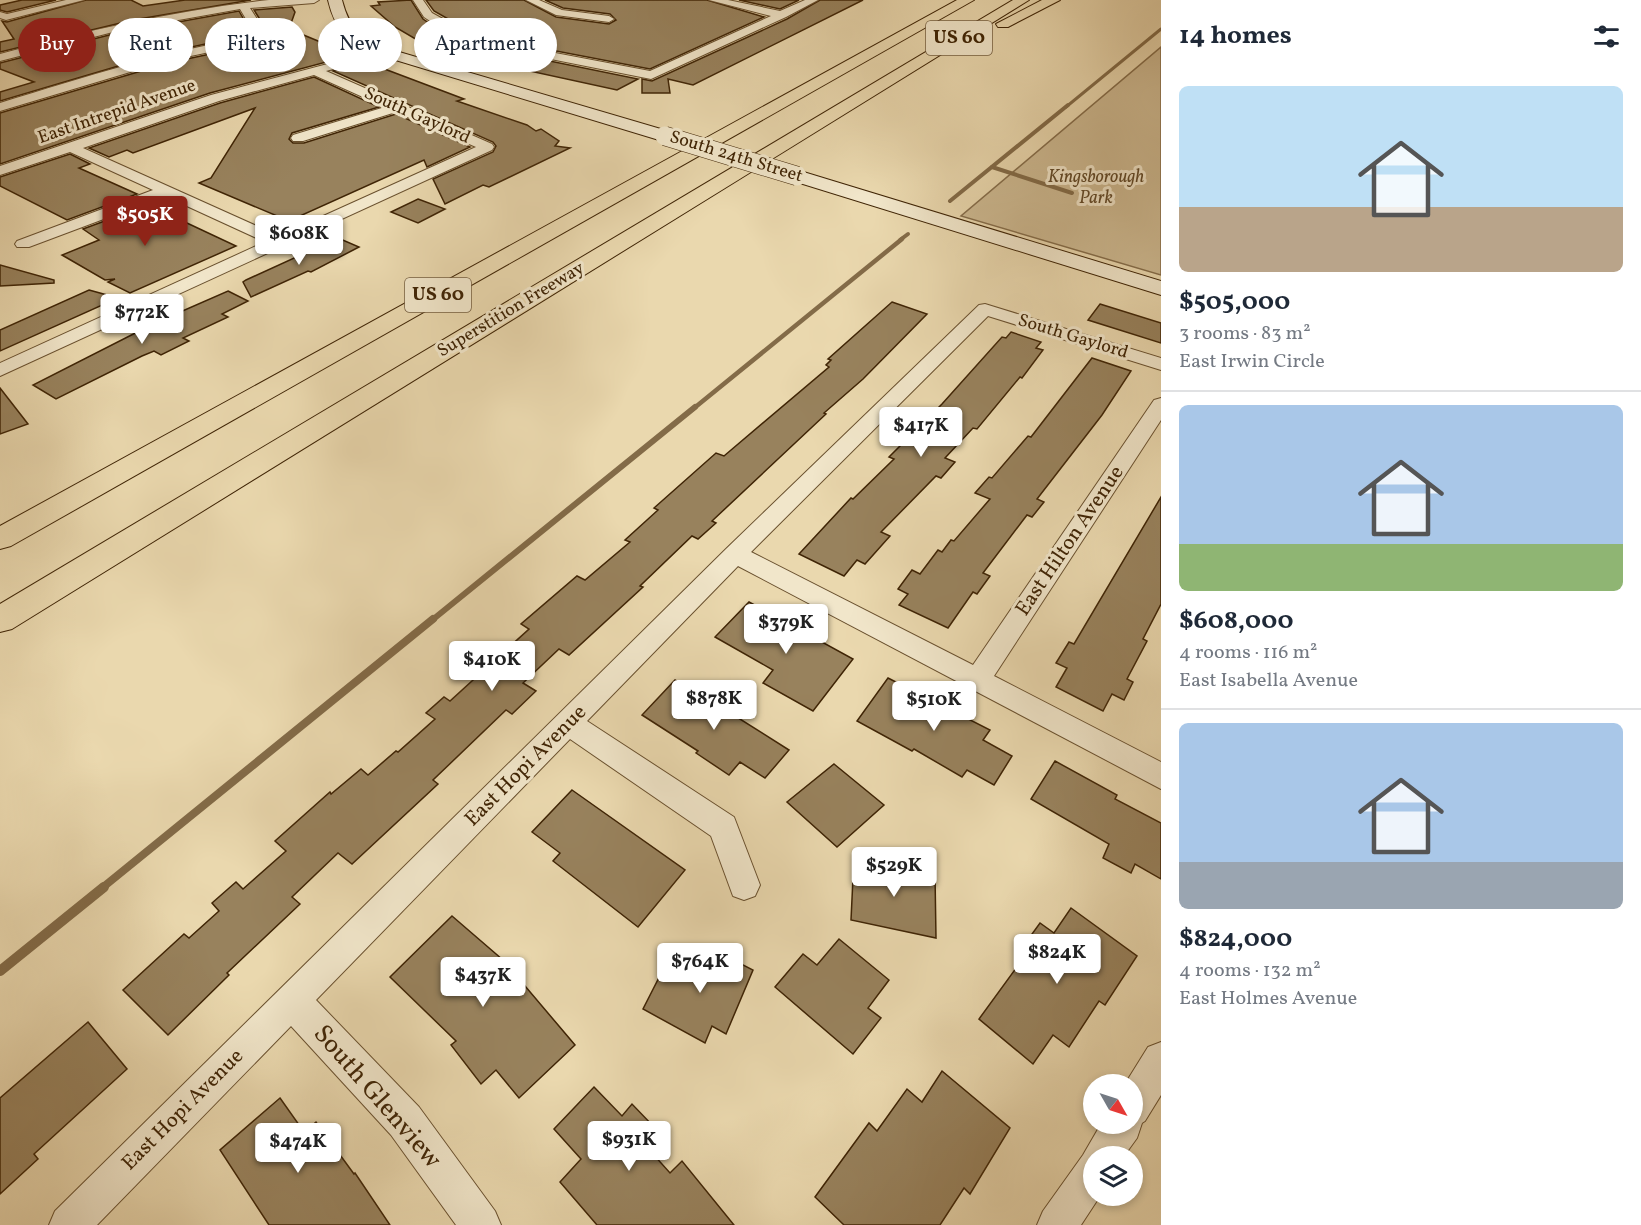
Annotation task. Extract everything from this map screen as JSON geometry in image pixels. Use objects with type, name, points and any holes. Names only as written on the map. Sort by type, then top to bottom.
[{"type":"highway","points":[[921,25],[935,7],[946,0]]},
{"type":"highway","name":"US 60","points":[[0,539],[967,0]]},
{"type":"highway","name":"Superstition Freeway","points":[[0,620],[1022,0]]},
{"type":"highway","points":[[896,76],[1053,0]]},
{"type":"street","points":[[0,15],[6,17],[79,0]]},
{"type":"street","points":[[0,58],[142,21],[243,5],[314,0]]},
{"type":"street","name":"South 24th Street","points":[[335,0],[339,18]]},
{"type":"street","points":[[418,0],[428,15],[466,36],[496,45],[651,75],[813,0]]},
{"type":"street","points":[[531,0],[560,13],[609,20]]},
{"type":"street","points":[[714,0],[782,15]]},
{"type":"street","points":[[0,107],[198,49],[263,38],[243,5]]},
{"type":"street","name":"South 24th Street","points":[[402,57],[1161,288]]},
{"type":"street","name":"East Intrepid Avenue","points":[[0,171],[215,98],[318,70]]},
{"type":"street","name":"South Gaylord","points":[[280,243],[487,147],[315,71]]},
{"type":"street","points":[[298,138],[397,107]]},
{"type":"street","points":[[70,147],[280,243]]},
{"type":"street","points":[[23,244],[165,190]]},
{"type":"street","points":[[0,370],[280,243]]},
{"type":"street","name":"South Gaylord","points":[[985,309],[1161,364]]},
{"type":"street","name":"East Hopi Avenue","points":[[69,1225],[735,554],[985,309]]},
{"type":"street","name":"East Hilton Avenue","points":[[978,679],[1161,404]]},
{"type":"street","points":[[735,554],[1161,776]]},
{"type":"street","points":[[569,723],[723,827],[744,885]]},
{"type":"street","name":"South Glenview","points":[[292,1001],[405,1121],[481,1225]]},
{"type":"street","points":[[1143,1090],[1161,1060]]},
{"type":"street","points":[[1057,1225],[1083,1186]]},
{"type":"green space","name":"Kingsborough Park","points":[[1161,47],[1161,275],[961,216]]},
{"type":"building","points":[[22,0],[56,0],[7,12],[0,10],[0,5]]},
{"type":"building","points":[[86,0],[131,0],[143,6],[185,0],[251,0],[145,18],[108,18],[108,26],[96,29],[96,18],[21,18]]},
{"type":"building","points":[[411,0],[422,18],[414,18],[414,38],[402,31],[402,18],[385,18],[371,6],[380,5],[378,2]]},
{"type":"building","points":[[426,0],[524,0],[556,17],[609,24],[616,20],[610,14],[563,8],[545,0],[707,0],[764,17],[650,69],[557,51],[557,18],[446,18],[434,11]]},
{"type":"building","points":[[739,0],[799,0],[780,9]]},
{"type":"building","points":[[820,0],[863,0],[693,85],[668,79],[670,93],[642,93],[642,79],[652,81],[787,19]]},
{"type":"building","points":[[292,7],[295,12],[293,18],[259,18],[254,10]]},
{"type":"building","points":[[239,11],[243,18],[205,18],[205,44],[193,47],[193,19]]},
{"type":"building","points":[[18,19],[18,48],[0,52],[0,42],[14,39],[2,21]]},
{"type":"building","points":[[108,35],[108,69],[0,101],[0,92],[34,82],[0,69],[0,63],[18,58],[18,72],[96,72],[96,38]]},
{"type":"building","points":[[306,36],[318,41],[318,64],[306,67]]},
{"type":"building","points":[[205,55],[205,72],[289,72],[210,93],[0,164],[0,113],[138,72],[193,72],[193,58]]},
{"type":"building","points":[[557,62],[638,79],[617,90],[534,72],[557,72]]},
{"type":"building","points":[[335,72],[392,72],[464,99],[457,101],[527,125],[536,131],[541,129],[559,141],[555,146],[570,148],[489,187],[483,185],[445,204],[433,179],[493,152],[496,146],[493,142]]},
{"type":"building","points":[[314,77],[379,107],[292,133],[289,139],[293,143],[304,143],[396,114],[470,147],[427,167],[424,160],[289,221],[199,183],[211,178],[255,108],[133,153],[127,150],[109,157],[89,148],[220,103]]},
{"type":"building","points":[[70,154],[90,164],[79,168],[137,194],[67,220],[0,186],[0,177]]},
{"type":"building","points":[[418,199],[445,209],[418,223],[391,212]]},
{"type":"building","points":[[156,202],[180,213],[172,216],[236,246],[130,293],[108,282],[115,279],[105,280],[62,255],[99,240],[83,229]]},
{"type":"building","points":[[338,238],[359,247],[311,272],[308,271],[251,297],[243,282]]},
{"type":"building","points":[[0,265],[54,280],[54,283],[0,286]]},
{"type":"building","points":[[89,290],[118,298],[0,351],[0,330]]},
{"type":"building","points":[[228,291],[248,301],[222,314],[228,317],[183,338],[189,341],[161,355],[154,351],[142,356],[56,399],[33,385],[155,323]]},
{"type":"building","points":[[892,302],[927,314],[863,379],[824,413],[826,414],[712,521],[716,523],[698,539],[692,536],[640,586],[643,587],[569,655],[559,649],[523,683],[536,691],[512,714],[506,710],[433,780],[438,784],[352,864],[338,853],[292,897],[300,904],[227,973],[229,975],[168,1035],[123,990],[184,934],[189,938],[219,911],[212,903],[236,882],[243,889],[286,851],[275,841],[330,792],[331,794],[361,769],[368,775],[396,751],[398,752],[435,719],[426,713],[444,697],[450,701],[529,629],[521,624],[577,576],[585,580],[630,542],[625,540],[658,510],[654,508],[716,453],[724,456],[829,367],[826,365],[831,360],[828,359]]},
{"type":"building","points":[[1100,304],[1161,323],[1161,343],[1088,320]]},
{"type":"building","points":[[1011,332],[1041,342],[1036,348],[1043,350],[1022,378],[1020,377],[977,429],[973,428],[945,458],[955,462],[941,478],[936,476],[881,532],[890,536],[865,564],[857,560],[844,576],[799,554],[851,498],[853,499],[894,459],[889,457],[942,404],[1002,337],[1006,338]]},
{"type":"building","points":[[1092,358],[1131,371],[1102,415],[1037,499],[1044,502],[1032,517],[1027,515],[983,573],[990,576],[977,594],[973,592],[948,628],[899,605],[908,594],[898,589],[912,570],[920,574],[938,550],[942,552],[951,540],[954,541],[990,499],[975,493],[989,477],[992,478],[1028,436],[1031,437]]},
{"type":"building","points":[[0,388],[28,424],[0,434]]},
{"type":"building","points":[[1161,497],[1161,604],[1143,639],[1147,641],[1127,679],[1133,682],[1124,700],[1112,694],[1103,711],[1056,687],[1067,668],[1056,663],[1069,642],[1074,644]]},
{"type":"building","points":[[749,602],[853,659],[813,711],[763,683],[773,670],[715,637]]},
{"type":"building","points":[[888,678],[990,730],[983,740],[1012,756],[994,785],[967,770],[962,777],[914,749],[912,751],[857,721]]},
{"type":"building","points":[[675,680],[702,697],[709,690],[730,703],[724,709],[789,750],[765,778],[740,762],[729,775],[696,753],[698,751],[642,715]]},
{"type":"building","points":[[1055,761],[1117,795],[1115,799],[1161,823],[1161,879],[1135,864],[1131,873],[1103,858],[1109,844],[1031,799]]},
{"type":"building","points":[[834,764],[884,805],[837,847],[787,802]]},
{"type":"building","points":[[572,790],[685,870],[638,927],[553,861],[560,853],[532,832]]},
{"type":"building","points":[[854,857],[935,874],[936,938],[851,920]]},
{"type":"building","points":[[1071,908],[1137,956],[1105,1005],[1099,1001],[1069,1047],[1053,1035],[1033,1064],[979,1019],[1030,949],[1024,945],[1040,923],[1054,933]]},
{"type":"building","points":[[452,916],[503,960],[575,1045],[519,1098],[496,1070],[481,1084],[451,1045],[456,1041],[390,977]]},
{"type":"building","points":[[839,939],[889,980],[868,1008],[881,1018],[853,1054],[775,987],[803,954],[817,965]]},
{"type":"building","points":[[708,947],[753,970],[726,1034],[712,1026],[705,1043],[643,1009],[670,956],[698,970]]},
{"type":"building","points":[[88,1022],[127,1069],[34,1154],[38,1159],[0,1194],[0,1098]]},
{"type":"building","points":[[942,1071],[1010,1128],[970,1194],[964,1188],[940,1225],[844,1225],[815,1197],[869,1123],[877,1131],[907,1089],[922,1102]]},
{"type":"building","points":[[594,1087],[622,1116],[632,1104],[656,1129],[644,1144],[670,1173],[682,1161],[734,1225],[597,1225],[560,1182],[581,1159],[554,1129]]},
{"type":"building","points":[[280,1098],[304,1132],[316,1122],[355,1173],[390,1225],[269,1225],[220,1150]]},
{"type":"waterway","points":[[1066,107],[1161,29]]},
{"type":"waterway","points":[[950,201],[1068,105]]},
{"type":"waterway","points":[[992,167],[1072,193]]},
{"type":"waterway","points":[[900,240],[908,234]]},
{"type":"waterway","points":[[693,409],[902,239]]},
{"type":"waterway","points":[[431,621],[695,407]]},
{"type":"waterway","points":[[102,888],[433,619]]},
{"type":"waterway","points":[[0,971],[104,887]]}]
